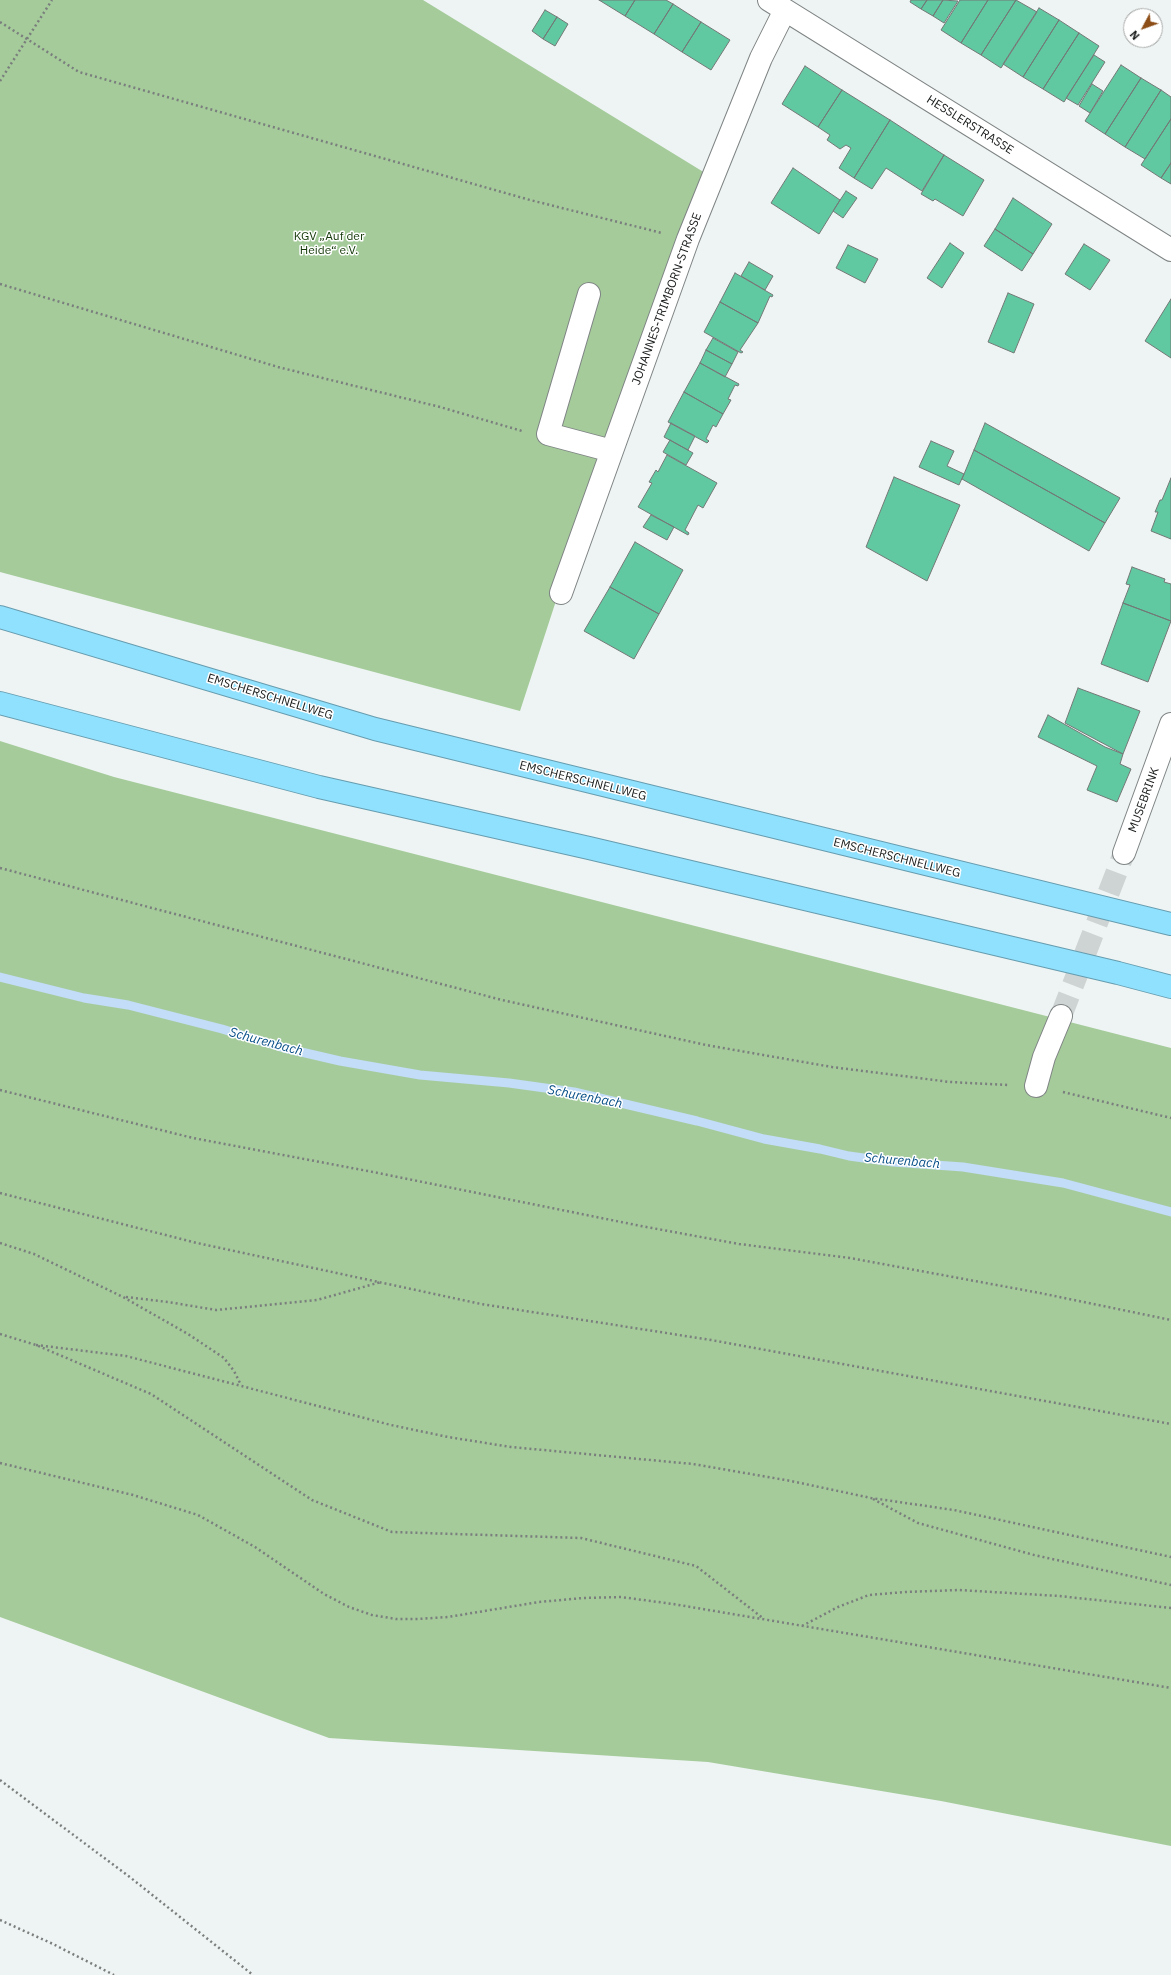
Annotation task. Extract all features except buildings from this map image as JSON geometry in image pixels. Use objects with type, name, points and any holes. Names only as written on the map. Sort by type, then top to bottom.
[{"type":"highway","name":"EMSCHERSCHNELLWEG","points":[[0,617],[375,729],[1171,924]]},
{"type":"highway","points":[[0,703],[319,787],[588,848],[1118,973],[1171,987]]},
{"type":"street","name":"JOHANNES-TRIMBORN-STRASSE","points":[[561,593],[688,239],[761,58],[777,5]]},
{"type":"street","name":"HESSLERSTRASSE","points":[[777,5],[1171,250]]},
{"type":"street","points":[[589,294],[548,434],[612,452]]},
{"type":"street","name":"MUSEBRINK","points":[[1124,853],[1171,724]]},
{"type":"street","points":[[1036,1086],[1044,1057],[1061,1016]]},
{"type":"path","points":[[0,81],[52,0]]},
{"type":"path","points":[[0,22],[79,72],[530,200],[688,239]]},
{"type":"path","points":[[0,284],[278,367],[440,407],[526,432],[548,434]]},
{"type":"path","points":[[0,868],[502,1000],[699,1043],[832,1067],[950,1082],[1036,1086],[1171,1118]]},
{"type":"path","points":[[0,1090],[193,1138],[739,1244],[850,1258],[1040,1293],[1171,1320]]},
{"type":"path","points":[[0,1193],[197,1244],[481,1304],[711,1340],[1171,1424]]},
{"type":"path","points":[[0,1243],[34,1254],[124,1297],[208,1346],[227,1362],[234,1371],[241,1385]]},
{"type":"path","points":[[124,1297],[168,1302],[216,1310],[317,1300],[381,1282]]},
{"type":"path","points":[[0,1334],[36,1345],[151,1394],[312,1500],[392,1532],[581,1538],[696,1566],[766,1620]]},
{"type":"path","points":[[36,1345],[126,1356],[391,1425],[448,1438],[511,1447],[693,1464],[791,1481],[871,1498],[962,1511],[1171,1557]]},
{"type":"path","points":[[0,1463],[133,1495],[198,1515],[255,1547],[324,1594],[349,1607],[372,1615],[396,1619],[448,1617],[539,1602],[583,1598],[621,1598],[766,1620],[1171,1688]]},
{"type":"path","points":[[871,1498],[918,1522],[1034,1555],[1171,1585]]},
{"type":"path","points":[[802,1626],[838,1606],[869,1595],[905,1592],[959,1590],[1060,1596],[1171,1608]]},
{"type":"path","points":[[0,1780],[131,1878],[253,1975]]},
{"type":"path","points":[[0,1920],[54,1944],[114,1975]]},
{"type":"green space","name":"KGV „Auf der Heide“ e.V.","points":[[0,0],[423,0],[710,176],[603,457],[520,711],[0,572]]},
{"type":"green space","points":[[0,741],[114,777],[1171,1048],[1171,1846],[941,1801],[708,1762],[329,1738],[0,1617]]},
{"type":"waterway","name":"Schurenbach","points":[[0,977],[84,998],[128,1005],[222,1029],[284,1048],[340,1061],[420,1075],[509,1083],[574,1092],[697,1121],[764,1139],[849,1156],[893,1162],[963,1167],[1063,1183],[1171,1212]]},
{"type":"tunnel","points":[[1061,1016],[1124,853]]}]
